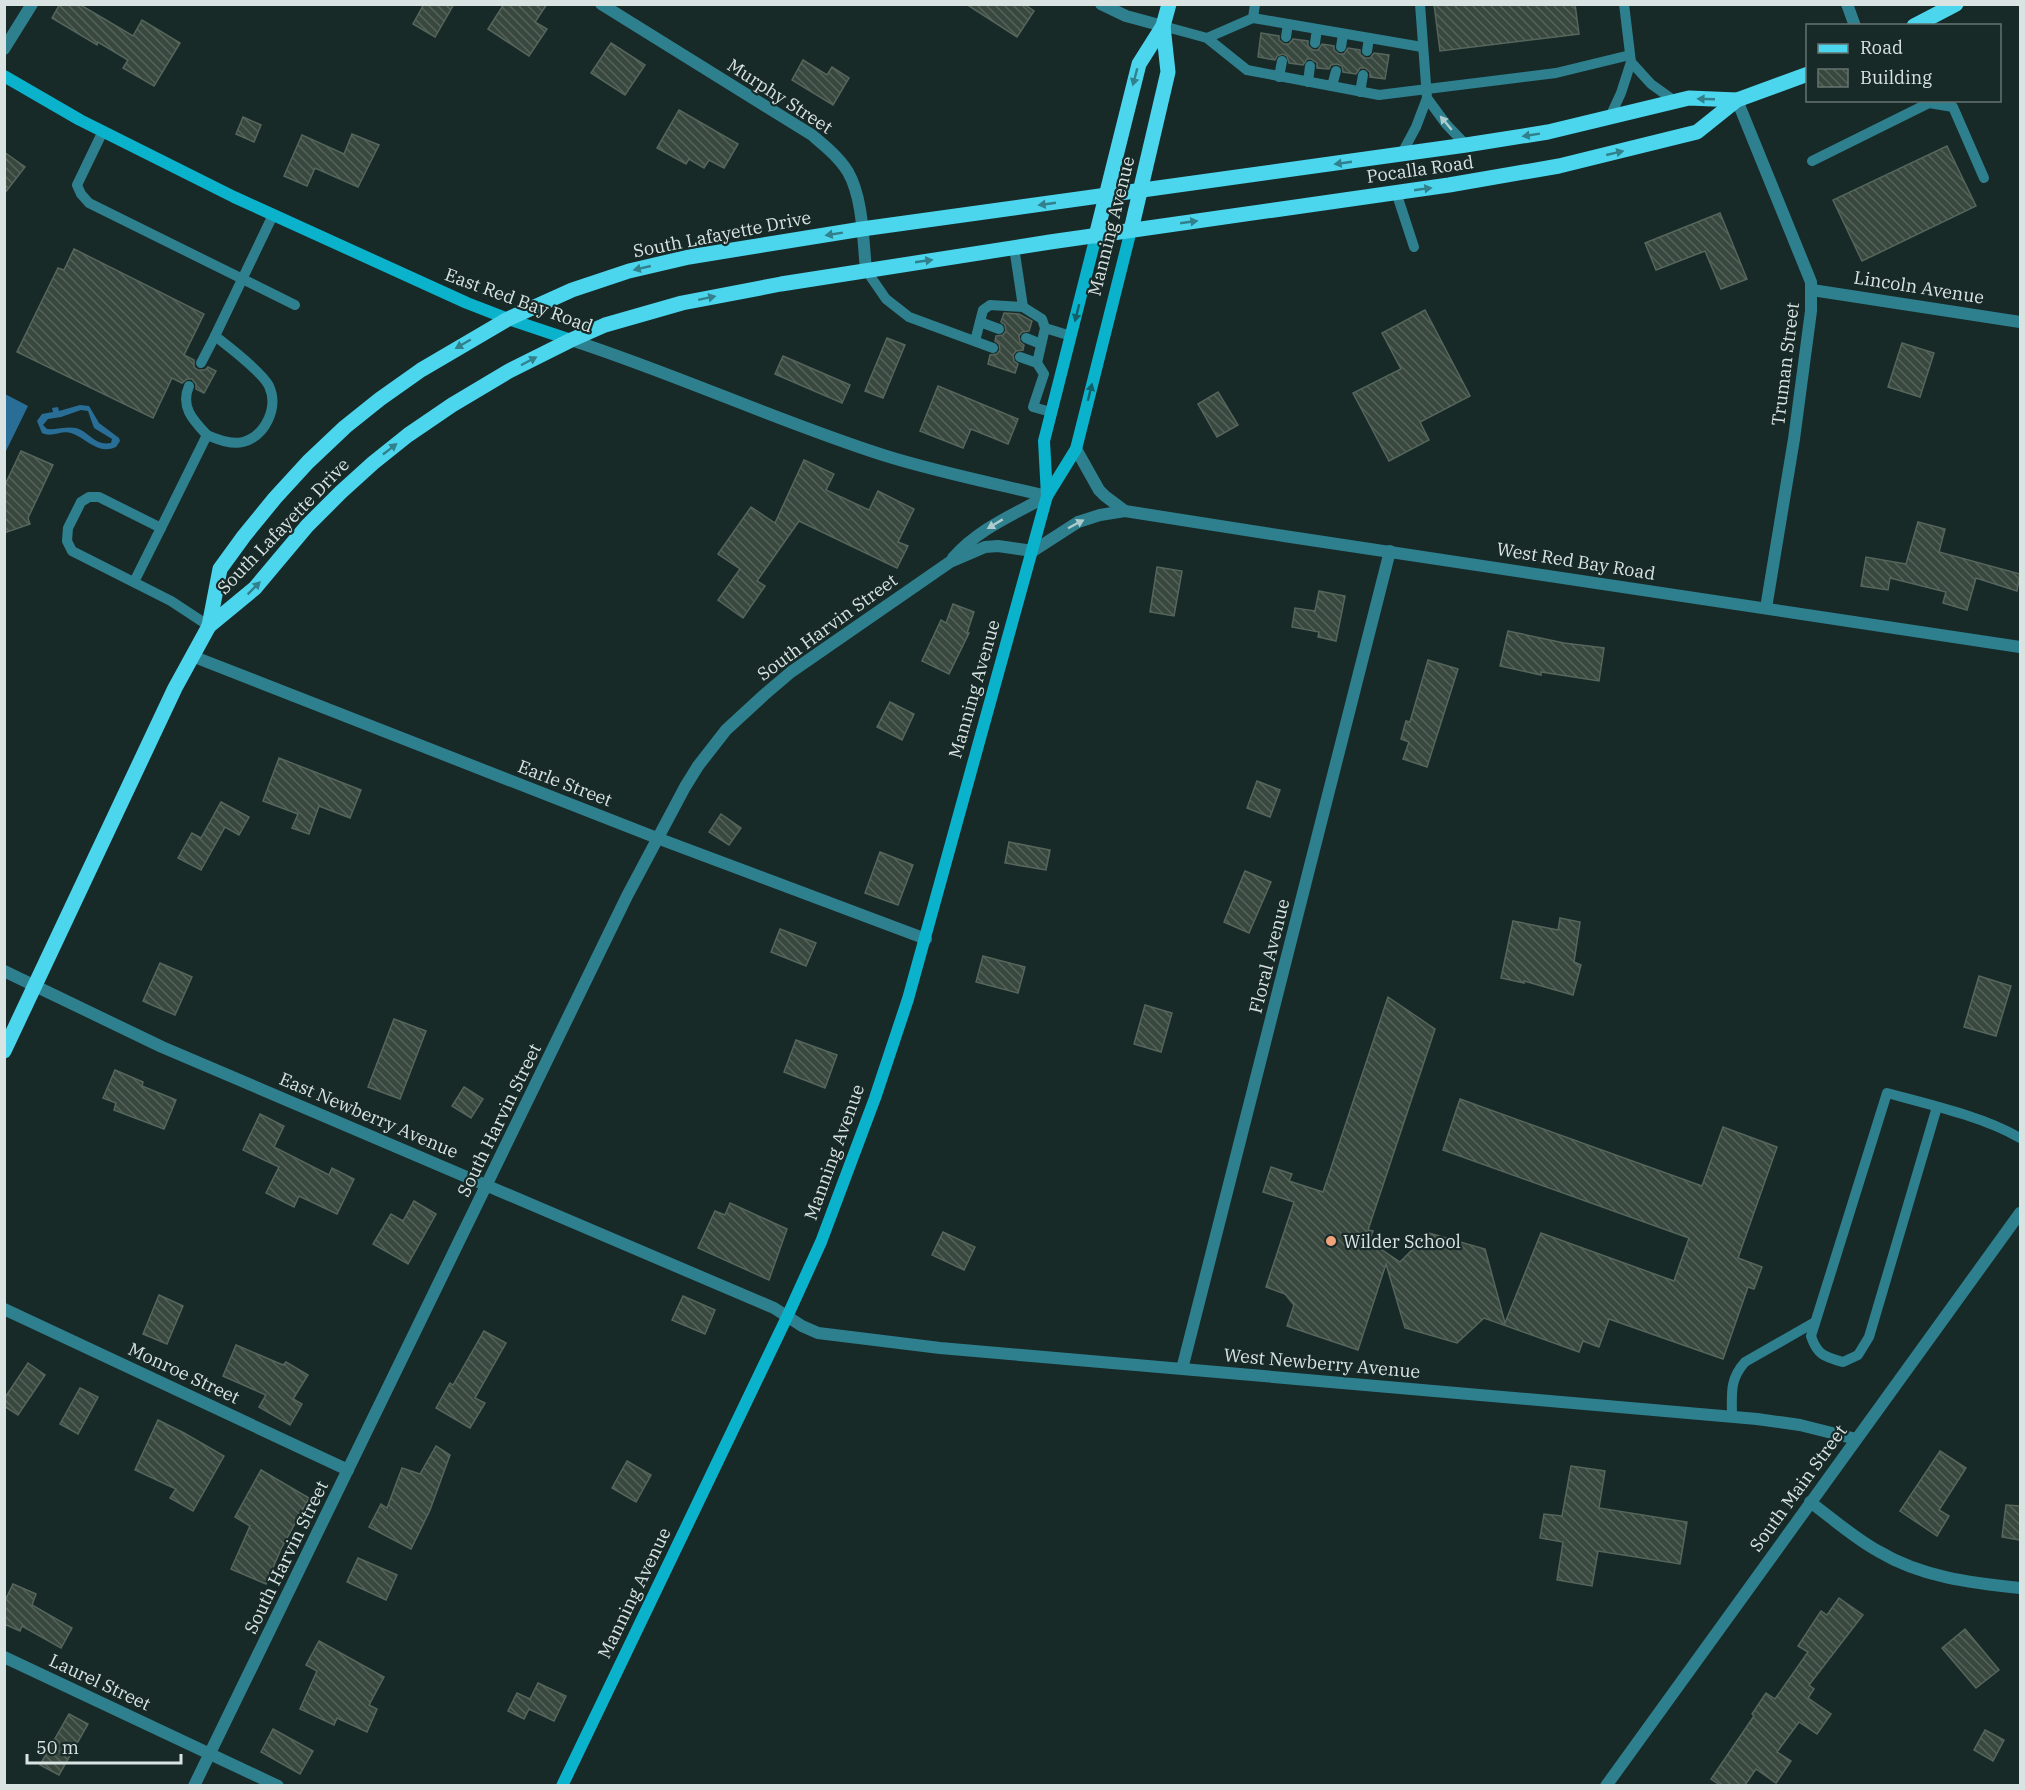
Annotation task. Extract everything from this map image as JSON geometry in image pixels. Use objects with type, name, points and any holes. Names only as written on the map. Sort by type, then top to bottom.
[{"type":"main road","name":"Manning Avenue","points":[[1047,496],[1044,441],[1051,412],[1139,64],[1163,26],[1169,4]]},
{"type":"main road","points":[[1918,24],[1956,4]]},
{"type":"main road","name":"Manning Avenue","points":[[562,1785],[787,1317],[821,1242],[875,1098],[926,939],[1047,496],[1076,449],[1168,72],[1163,26]]},
{"type":"main road","name":"Pocalla Road","points":[[1096,236],[1502,177],[1559,166],[1697,132],[1737,100],[1806,75]]},
{"type":"main road","name":"East Red Bay Road","points":[[4,76],[80,120],[273,215],[466,303],[571,340]]},
{"type":"main road","name":"Pocalla Road","points":[[1140,191],[1548,132],[1689,99],[1737,100]]},
{"type":"main road","name":"South Lafayette Drive","points":[[4,1051],[175,688],[209,626],[220,569],[269,506],[309,462],[380,399],[421,370],[508,319],[572,290],[629,272],[689,257],[862,229],[1140,191]]},
{"type":"main road","name":"South Lafayette Drive","points":[[209,626],[255,588],[307,526],[382,456],[452,405],[509,371],[571,340],[605,326],[682,303],[750,289],[1096,236]]},
{"type":"street","points":[[4,48],[32,4]]},
{"type":"street","name":"Murphy Street","points":[[601,4],[812,135],[826,147],[848,172],[858,198],[866,270]]},
{"type":"street","points":[[1101,4],[1126,16],[1163,26]]},
{"type":"street","points":[[1846,4],[1854,24]]},
{"type":"street","name":"Truman Street","points":[[1737,100],[1812,290],[1797,416],[1766,608]]},
{"type":"street","name":"Lincoln Avenue","points":[[1812,290],[2020,322]]},
{"type":"street","name":"East Red Bay Road","points":[[571,340],[884,455],[1047,496]]},
{"type":"street","name":"West Red Bay Road","points":[[1076,449],[1099,490],[1125,511]]},
{"type":"street","name":"South Harvin Street","points":[[950,562],[967,542],[1047,496]]},
{"type":"street","name":"West Red Bay Road","points":[[1033,551],[1078,522],[1100,515],[1125,511],[2020,647]]},
{"type":"street","name":"South Harvin Street","points":[[194,1785],[622,906],[698,766],[726,730],[791,672],[950,562],[985,547],[998,546],[1033,551]]},
{"type":"street","name":"Floral Avenue","points":[[1182,1369],[1390,551]]},
{"type":"street","name":"Earle Street","points":[[192,656],[657,838],[926,939]]},
{"type":"street","name":"East Newberry Avenue","points":[[4,971],[162,1047],[774,1308],[787,1317]]},
{"type":"street","name":"South Main Street","points":[[1606,1785],[2020,1213]]},
{"type":"street","name":"Monroe Street","points":[[4,1309],[348,1470]]},
{"type":"street","name":"West Newberry Avenue","points":[[787,1317],[802,1326],[830,1335],[940,1348],[1732,1417],[1800,1425],[1856,1439]]},
{"type":"street","points":[[1810,1502],[1877,1551],[1907,1566],[1939,1576],[1979,1584],[2020,1588]]},
{"type":"street","name":"Laurel Street","points":[[4,1657],[278,1785]]},
{"type":"lane","points":[[1253,18],[1255,4]]},
{"type":"lane","points":[[1401,155],[1416,127],[1426,94],[1420,4]]},
{"type":"lane","points":[[1609,119],[1621,93],[1630,59],[1624,4]]},
{"type":"lane","points":[[1207,38],[1253,18],[1422,47]]},
{"type":"lane","points":[[1286,38],[1288,24]]},
{"type":"lane","points":[[1163,26],[1207,38],[1247,70],[1379,95],[1426,94],[1630,59]]},
{"type":"lane","points":[[1314,43],[1317,29]]},
{"type":"lane","points":[[1341,47],[1343,34]]},
{"type":"lane","points":[[1367,51],[1369,38]]},
{"type":"lane","points":[[1630,59],[1651,84],[1676,102]]},
{"type":"lane","points":[[1279,77],[1282,61]]},
{"type":"lane","points":[[1308,82],[1310,66]]},
{"type":"lane","points":[[1332,86],[1336,71]]},
{"type":"lane","points":[[1360,92],[1363,75]]},
{"type":"lane","points":[[1426,94],[1446,124],[1466,145]]},
{"type":"lane","points":[[1812,160],[1929,102],[1953,107],[1984,178]]},
{"type":"lane","points":[[103,131],[77,185],[81,194],[89,202],[296,305]]},
{"type":"lane","points":[[1396,192],[1414,247]]},
{"type":"lane","points":[[201,363],[273,215]]},
{"type":"lane","points":[[1014,247],[1023,307]]},
{"type":"lane","points":[[866,270],[886,299],[909,317],[993,348]]},
{"type":"lane","points":[[975,341],[983,310],[990,305],[1023,307],[1042,319],[1045,328],[1037,363]]},
{"type":"lane","points":[[980,322],[999,329]]},
{"type":"lane","points":[[1045,328],[1071,336]]},
{"type":"lane","points":[[189,386],[186,393],[186,405],[190,416],[207,435],[224,441],[242,442],[259,433],[270,418],[272,401],[269,385],[244,359],[215,336]]},
{"type":"lane","points":[[1026,338],[1041,344]]},
{"type":"lane","points":[[1020,357],[1037,363],[1044,374],[1033,407],[1051,412]]},
{"type":"lane","points":[[134,582],[207,435]]},
{"type":"lane","points":[[161,528],[99,497],[89,497],[81,502],[68,528],[67,541],[72,551],[171,601],[209,626]]},
{"type":"lane","points":[[1937,1107],[1869,1337],[1858,1355],[1843,1362],[1826,1357],[1815,1348],[1811,1336],[1887,1093],[1937,1107],[2007,1130],[2020,1138]]},
{"type":"lane","points":[[1732,1417],[1733,1382],[1745,1362],[1815,1322]]},
{"type":"water","points":[[5,394],[28,406],[5,453]]},
{"type":"water","points":[[80,405],[89,406],[99,423],[120,441],[116,447],[103,449],[71,433],[49,435],[42,433],[37,421],[42,414],[53,412],[52,408],[58,407],[59,411]],"holes":[[[81,410],[88,411],[94,428],[112,439],[111,443],[96,441],[76,428],[47,429],[43,425],[48,419]]]},
{"type":"building","points":[[60,4],[79,4],[133,36],[142,20],[180,43],[154,86],[123,68],[128,60],[98,42],[97,45],[52,18]]},
{"type":"building","points":[[424,4],[454,4],[435,37],[413,24]]},
{"type":"building","points":[[504,4],[547,4],[535,22],[547,29],[529,56],[488,29]]},
{"type":"building","points":[[966,4],[1024,4],[1034,11],[1017,37]]},
{"type":"building","points":[[1434,4],[1575,4],[1579,34],[1440,51]]},
{"type":"building","points":[[1261,33],[1279,36],[1279,40],[1284,44],[1289,44],[1293,39],[1308,41],[1308,46],[1313,50],[1318,50],[1322,44],[1334,46],[1334,50],[1339,54],[1344,54],[1348,48],[1360,50],[1360,54],[1365,58],[1370,58],[1374,53],[1389,55],[1385,79],[1370,77],[1370,72],[1365,68],[1360,68],[1356,74],[1343,72],[1342,66],[1337,64],[1331,65],[1329,69],[1317,68],[1317,63],[1311,59],[1307,59],[1303,65],[1289,63],[1287,56],[1283,54],[1277,56],[1275,60],[1258,57]]},
{"type":"building","points":[[611,43],[645,65],[625,95],[591,73]]},
{"type":"building","points":[[803,60],[827,75],[832,67],[849,78],[833,105],[792,80]]},
{"type":"building","points":[[679,110],[738,144],[724,168],[709,160],[704,168],[689,159],[686,164],[657,148]]},
{"type":"building","points":[[243,117],[261,125],[254,142],[236,134]]},
{"type":"building","points":[[352,134],[379,145],[358,187],[315,168],[307,186],[284,176],[302,135],[344,154]]},
{"type":"building","points":[[1947,146],[1976,206],[1862,261],[1833,200]]},
{"type":"building","points":[[4,152],[25,167],[4,194]]},
{"type":"building","points":[[1720,213],[1747,279],[1721,289],[1705,251],[1656,270],[1645,243]]},
{"type":"building","points":[[74,249],[204,314],[184,355],[194,360],[194,367],[198,370],[205,370],[208,367],[216,371],[204,393],[196,389],[196,384],[192,379],[187,379],[182,383],[172,378],[153,418],[17,352],[58,268],[64,270]]},
{"type":"building","points":[[1425,310],[1470,396],[1420,422],[1429,440],[1389,461],[1353,393],[1401,369],[1382,333]]},
{"type":"building","points":[[1004,313],[1019,314],[1032,321],[1029,331],[1022,332],[1019,336],[1020,342],[1024,345],[1023,350],[1016,351],[1013,355],[1014,361],[1018,364],[1015,373],[988,364],[990,355],[997,354],[1000,350],[999,344],[995,341],[996,336],[1003,335],[1006,331],[1005,325],[1001,322]]},
{"type":"building","points":[[887,338],[905,345],[883,398],[865,391]]},
{"type":"building","points":[[1902,343],[1934,353],[1920,397],[1888,387]]},
{"type":"building","points":[[783,356],[850,385],[842,403],[775,374]]},
{"type":"building","points":[[938,386],[1018,419],[1008,444],[971,429],[963,448],[920,431]]},
{"type":"building","points":[[1218,392],[1238,425],[1217,437],[1198,404]]},
{"type":"building","points":[[21,451],[53,465],[28,518],[30,524],[4,533],[4,487]]},
{"type":"building","points":[[804,460],[834,474],[826,490],[869,510],[878,491],[914,509],[898,542],[908,546],[897,568],[799,521],[757,581],[765,586],[743,618],[718,600],[740,569],[718,554],[751,507],[775,523]]},
{"type":"building","points":[[1918,522],[1945,529],[1939,552],[2020,574],[2017,591],[1976,578],[1967,610],[1943,603],[1946,592],[1890,578],[1888,590],[1861,586],[1866,557],[1906,564]]},
{"type":"building","points":[[1157,567],[1182,571],[1174,616],[1150,612]]},
{"type":"building","points":[[1319,591],[1345,596],[1336,641],[1318,637],[1319,632],[1292,627],[1295,608],[1315,611]]},
{"type":"building","points":[[953,604],[974,612],[967,633],[969,633],[949,674],[922,661],[941,620],[946,623]]},
{"type":"building","points":[[1508,631],[1564,643],[1604,648],[1599,681],[1541,672],[1541,675],[1500,666]]},
{"type":"building","points":[[1428,660],[1458,669],[1427,767],[1403,759],[1409,742],[1401,739],[1406,721],[1410,722]]},
{"type":"building","points":[[890,702],[914,714],[902,740],[877,727]]},
{"type":"building","points":[[279,758],[361,790],[350,818],[319,806],[309,834],[292,828],[298,814],[263,801]]},
{"type":"building","points":[[1257,781],[1280,790],[1270,817],[1247,808]]},
{"type":"building","points":[[221,802],[249,817],[239,835],[225,827],[201,870],[178,858],[192,833],[201,838]]},
{"type":"building","points":[[721,814],[741,828],[729,845],[709,832]]},
{"type":"building","points":[[1009,842],[1050,850],[1046,870],[1005,863]]},
{"type":"building","points":[[880,852],[913,865],[898,905],[865,893]]},
{"type":"building","points":[[1245,871],[1271,882],[1249,933],[1224,922]]},
{"type":"building","points":[[1560,918],[1580,922],[1574,962],[1581,965],[1573,995],[1524,981],[1524,983],[1501,978],[1513,921],[1558,930]]},
{"type":"building","points":[[780,929],[816,943],[806,966],[771,952]]},
{"type":"building","points":[[983,956],[1025,967],[1018,993],[976,982]]},
{"type":"building","points":[[160,963],[192,977],[175,1015],[143,1001]]},
{"type":"building","points":[[1979,976],[2011,986],[1996,1036],[1964,1027]]},
{"type":"building","points":[[1388,997],[1435,1029],[1368,1230],[1373,1231],[1369,1241],[1400,1262],[1429,1233],[1485,1249],[1505,1323],[1541,1233],[1674,1281],[1689,1238],[1443,1150],[1460,1099],[1702,1186],[1723,1127],[1777,1147],[1738,1258],[1762,1267],[1754,1289],[1748,1287],[1723,1359],[1609,1319],[1599,1347],[1583,1341],[1579,1352],[1484,1318],[1457,1343],[1405,1328],[1386,1264],[1358,1350],[1287,1326],[1294,1305],[1285,1294],[1266,1287],[1294,1202],[1263,1192],[1271,1167],[1292,1174],[1289,1181],[1323,1192]]},
{"type":"building","points":[[1145,1005],[1172,1013],[1161,1052],[1134,1044]]},
{"type":"building","points":[[394,1019],[426,1031],[400,1099],[368,1087]]},
{"type":"building","points":[[796,1040],[837,1055],[825,1088],[784,1072]]},
{"type":"building","points":[[115,1070],[143,1082],[142,1086],[176,1100],[164,1129],[114,1110],[116,1103],[103,1098]]},
{"type":"building","points":[[464,1087],[483,1099],[471,1118],[452,1106]]},
{"type":"building","points":[[260,1114],[284,1126],[274,1147],[329,1175],[332,1168],[354,1179],[337,1214],[299,1196],[294,1207],[266,1193],[279,1167],[243,1150]]},
{"type":"building","points":[[414,1201],[436,1214],[408,1264],[373,1244],[391,1214],[403,1221]]},
{"type":"building","points":[[730,1203],[787,1229],[769,1280],[698,1248],[715,1211],[725,1215]]},
{"type":"building","points":[[943,1232],[975,1247],[964,1270],[932,1255]]},
{"type":"building","points":[[159,1295],[183,1306],[167,1344],[143,1334]]},
{"type":"building","points":[[683,1296],[715,1310],[705,1334],[672,1320]]},
{"type":"building","points":[[484,1331],[506,1343],[475,1398],[485,1403],[470,1428],[436,1408],[450,1383],[453,1385]]},
{"type":"building","points":[[236,1345],[283,1365],[286,1362],[308,1375],[293,1399],[302,1404],[290,1425],[259,1407],[266,1395],[223,1376]]},
{"type":"building","points":[[28,1363],[45,1375],[18,1415],[4,1406],[4,1399]]},
{"type":"building","points":[[80,1388],[98,1397],[78,1434],[60,1424]]},
{"type":"building","points":[[158,1420],[224,1456],[193,1511],[170,1498],[176,1489],[135,1470]]},
{"type":"building","points":[[436,1446],[450,1455],[430,1510],[411,1549],[369,1527],[381,1504],[387,1508],[402,1468],[420,1474]]},
{"type":"building","points":[[1940,1451],[1966,1468],[1939,1510],[1949,1516],[1937,1536],[1900,1511]]},
{"type":"building","points":[[627,1461],[651,1475],[636,1502],[612,1488]]},
{"type":"building","points":[[1571,1466],[1605,1471],[1599,1508],[1687,1522],[1680,1564],[1598,1551],[1592,1586],[1557,1580],[1563,1542],[1540,1538],[1544,1514],[1562,1516]]},
{"type":"building","points":[[261,1470],[309,1498],[281,1549],[266,1584],[231,1569],[250,1526],[235,1517]]},
{"type":"building","points":[[2006,1505],[2020,1506],[2020,1540],[2002,1537]]},
{"type":"building","points":[[358,1558],[397,1575],[386,1600],[347,1582]]},
{"type":"building","points":[[13,1584],[36,1594],[32,1605],[72,1628],[61,1648],[22,1626],[20,1631],[4,1624],[4,1603]]},
{"type":"building","points":[[1839,1598],[1863,1615],[1809,1685],[1814,1689],[1808,1698],[1831,1714],[1817,1734],[1799,1722],[1777,1752],[1791,1761],[1776,1783],[1756,1769],[1745,1785],[1720,1785],[1711,1779],[1754,1716],[1752,1714],[1766,1693],[1775,1699],[1808,1652],[1798,1646],[1821,1611],[1827,1615]]},
{"type":"building","points":[[1965,1629],[1999,1670],[1976,1688],[1942,1648]]},
{"type":"building","points":[[319,1641],[384,1677],[369,1705],[377,1709],[367,1732],[337,1718],[334,1725],[300,1709],[317,1671],[306,1665]]},
{"type":"building","points":[[538,1683],[566,1696],[554,1721],[529,1709],[524,1719],[508,1711],[517,1693],[530,1699]]},
{"type":"building","points":[[69,1714],[88,1724],[59,1775],[40,1765]]},
{"type":"building","points":[[273,1729],[313,1751],[300,1774],[261,1752]]},
{"type":"building","points":[[1985,1730],[2004,1740],[1993,1761],[1974,1750]]},
{"type":"place","name":"Wilder School","points":[[1331,1241]]}]
